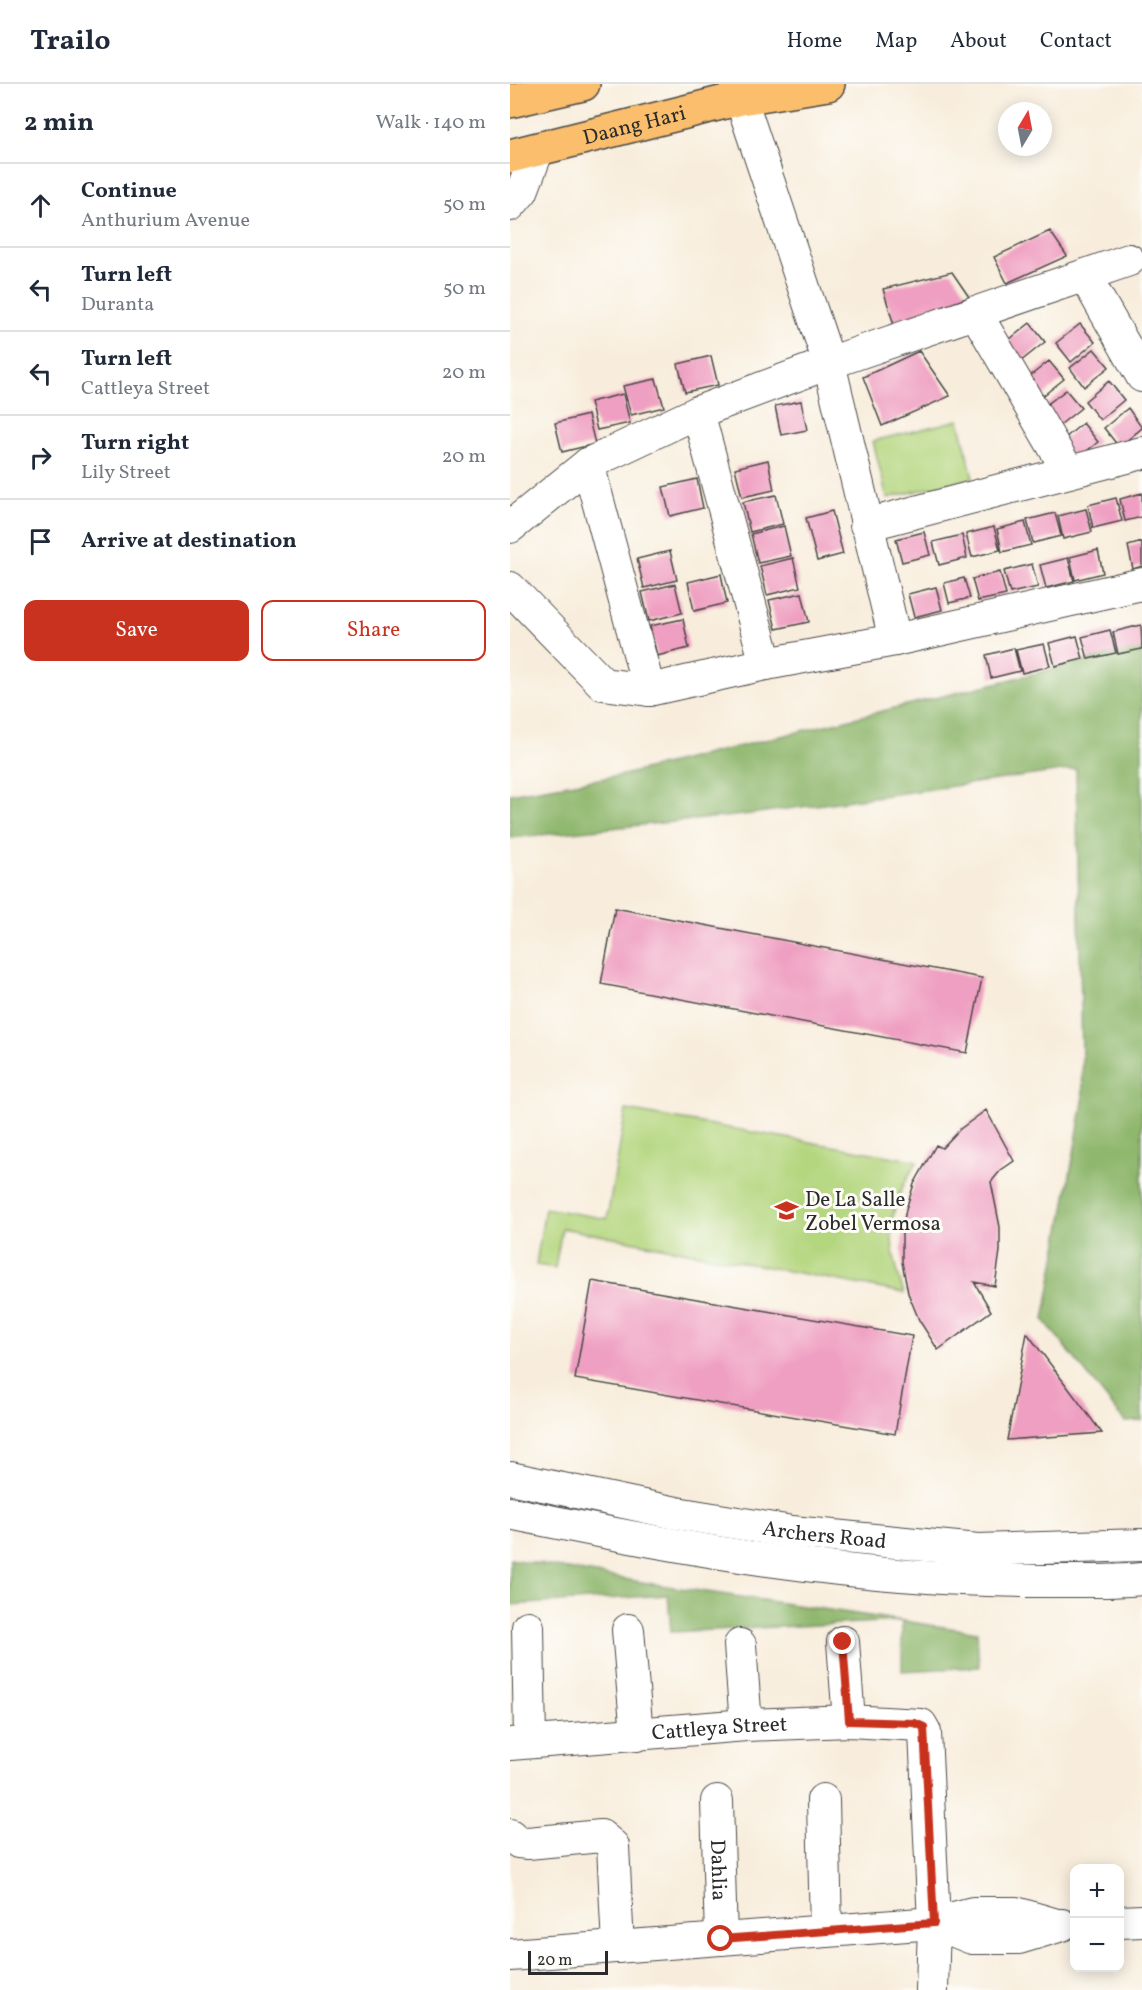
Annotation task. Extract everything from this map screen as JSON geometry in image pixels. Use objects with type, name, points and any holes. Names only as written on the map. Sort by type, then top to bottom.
[{"type":"main road","points":[[510,101],[583,84]]},
{"type":"main road","name":"Daang Hari","points":[[524,153],[738,91],[828,84]]},
{"type":"street","points":[[738,91],[829,363],[895,640]]},
{"type":"street","points":[[510,205],[522,191],[524,153]]},
{"type":"street","points":[[510,527],[588,464],[698,412],[829,363],[1129,260]]},
{"type":"street","points":[[1085,276],[1142,376]]},
{"type":"street","points":[[975,312],[1068,471]]},
{"type":"street","points":[[698,412],[766,664]]},
{"type":"street","points":[[866,525],[1142,453]]},
{"type":"street","points":[[588,464],[649,690]]},
{"type":"street","points":[[510,588],[603,684],[649,690],[766,664],[895,640],[1142,584]]},
{"type":"street","name":"Archers Road","points":[[510,1478],[676,1513],[792,1532],[978,1550],[1142,1545]]},
{"type":"street","name":"Archers Road","points":[[510,1513],[671,1546],[788,1564],[974,1582],[1142,1579]]},
{"type":"street","points":[[520,1742],[528,1627]]},
{"type":"street","points":[[628,1630],[638,1735]]},
{"type":"street","points":[[843,1642],[849,1721]]},
{"type":"street","points":[[740,1645],[746,1725]]},
{"type":"street","name":"Cattleya Street","points":[[520,1742],[638,1735],[746,1725],[849,1721],[915,1723],[924,1727],[925,1732],[934,1923]]},
{"type":"street","points":[[823,1800],[826,1931]]},
{"type":"street","name":"Dahlia","points":[[717,1802],[721,1939]]},
{"type":"street","points":[[510,1835],[518,1842],[528,1843],[601,1836],[609,1840],[613,1846],[618,1947]]},
{"type":"street","points":[[510,1955],[934,1923],[973,1913],[1016,1913],[1066,1925]]},
{"type":"street","points":[[1124,1922],[1142,1921]]},
{"type":"street","points":[[932,1990],[934,1923]]},
{"type":"green space","points":[[959,420],[973,478],[887,498],[873,441]]},
{"type":"green space","points":[[1142,647],[1142,1421],[1125,1422],[1044,1320],[1083,1102],[1076,769],[743,815],[510,838],[510,794],[623,775]]},
{"type":"green space","points":[[626,1110],[918,1161],[899,1194],[892,1225],[894,1257],[904,1293],[562,1228],[555,1268],[536,1265],[545,1208],[607,1219]]},
{"type":"green space","points":[[510,1559],[653,1584],[977,1632],[979,1667],[902,1671],[902,1621],[671,1632],[668,1595],[510,1605]]},
{"type":"building","points":[[1050,231],[1067,256],[1007,283],[994,257]]},
{"type":"building","points":[[952,272],[969,297],[894,325],[883,289]]},
{"type":"building","points":[[1030,323],[1045,342],[1020,362],[1005,343]]},
{"type":"building","points":[[1080,324],[1095,342],[1071,362],[1056,343]]},
{"type":"building","points":[[1094,349],[1109,367],[1084,387],[1070,368]]},
{"type":"building","points":[[919,351],[950,396],[882,426],[863,377]]},
{"type":"building","points":[[711,356],[718,385],[685,392],[678,364]]},
{"type":"building","points":[[1049,361],[1064,379],[1039,399],[1024,381]]},
{"type":"building","points":[[656,379],[664,407],[631,415],[623,386]]},
{"type":"building","points":[[1109,381],[1124,400],[1100,420],[1085,401]]},
{"type":"building","points":[[1066,390],[1081,408],[1056,428],[1041,409]]},
{"type":"building","points":[[623,394],[630,423],[597,430],[590,402]]},
{"type":"building","points":[[801,401],[807,430],[781,435],[775,406]]},
{"type":"building","points":[[1128,408],[1142,428],[1119,447],[1104,428]]},
{"type":"building","points":[[588,415],[595,444],[562,452],[555,423]]},
{"type":"building","points":[[1083,423],[1098,442],[1073,462],[1059,443]]},
{"type":"building","points":[[768,460],[774,490],[742,497],[735,468]]},
{"type":"building","points":[[697,479],[703,508],[670,516],[663,487]]},
{"type":"building","points":[[1142,493],[1142,517],[1125,521],[1120,499]]},
{"type":"building","points":[[776,495],[783,524],[750,532],[743,502]]},
{"type":"building","points":[[1116,498],[1122,521],[1093,528],[1088,505]]},
{"type":"building","points":[[1086,509],[1092,532],[1063,539],[1058,516]]},
{"type":"building","points":[[832,511],[843,554],[817,561],[806,518]]},
{"type":"building","points":[[1055,513],[1061,536],[1033,543],[1027,520]]},
{"type":"building","points":[[1025,522],[1031,545],[1002,552],[997,529]]},
{"type":"building","points":[[784,526],[791,556],[758,563],[751,534]]},
{"type":"building","points":[[994,527],[1000,550],[972,557],[966,534]]},
{"type":"building","points":[[924,532],[930,555],[902,562],[896,539]]},
{"type":"building","points":[[962,535],[967,558],[939,565],[933,542]]},
{"type":"building","points":[[1142,542],[1142,566],[1133,569],[1128,546]]},
{"type":"building","points":[[1098,550],[1103,573],[1075,580],[1070,557]]},
{"type":"building","points":[[670,551],[677,580],[644,588],[637,559]]},
{"type":"building","points":[[793,558],[800,587],[767,595],[760,566]]},
{"type":"building","points":[[1068,558],[1074,581],[1046,588],[1040,565]]},
{"type":"building","points":[[1032,564],[1038,587],[1010,593],[1004,571]]},
{"type":"building","points":[[1000,572],[1006,595],[978,601],[972,579]]},
{"type":"building","points":[[721,574],[727,603],[694,611],[688,582]]},
{"type":"building","points":[[964,578],[970,598],[949,603],[944,583]]},
{"type":"building","points":[[675,584],[682,613],[649,621],[642,592]]},
{"type":"building","points":[[936,587],[942,610],[914,617],[908,594]]},
{"type":"building","points":[[802,593],[809,622],[776,629],[769,600]]},
{"type":"building","points":[[683,619],[689,648],[657,656],[650,626]]},
{"type":"building","points":[[1141,625],[1142,649],[1118,654],[1113,632]]},
{"type":"building","points":[[1110,630],[1116,653],[1088,659],[1082,637]]},
{"type":"building","points":[[1077,636],[1083,659],[1055,666],[1049,643]]},
{"type":"building","points":[[1044,644],[1050,666],[1022,673],[1016,650]]},
{"type":"building","points":[[1014,648],[1020,671],[991,678],[986,655]]},
{"type":"building","points":[[615,908],[982,978],[967,1053],[601,984]]},
{"type":"building","points":[[986,1110],[1014,1161],[1001,1170],[991,1182],[1000,1227],[1000,1251],[995,1286],[974,1282],[991,1311],[938,1350],[919,1320],[908,1293],[902,1262],[902,1232],[906,1209],[914,1184],[936,1145],[942,1148],[960,1129]]},
{"type":"building","points":[[592,1281],[912,1336],[895,1434],[575,1379]]},
{"type":"building","points":[[1027,1333],[1102,1433],[1007,1440]]},
{"type":"place","name":"De La Salle Zobel Vermosa","points":[[787,1211]]},
{"type":"route","points":[[721,1939],[934,1923],[924,1727],[915,1723],[849,1721],[843,1642]]}]
